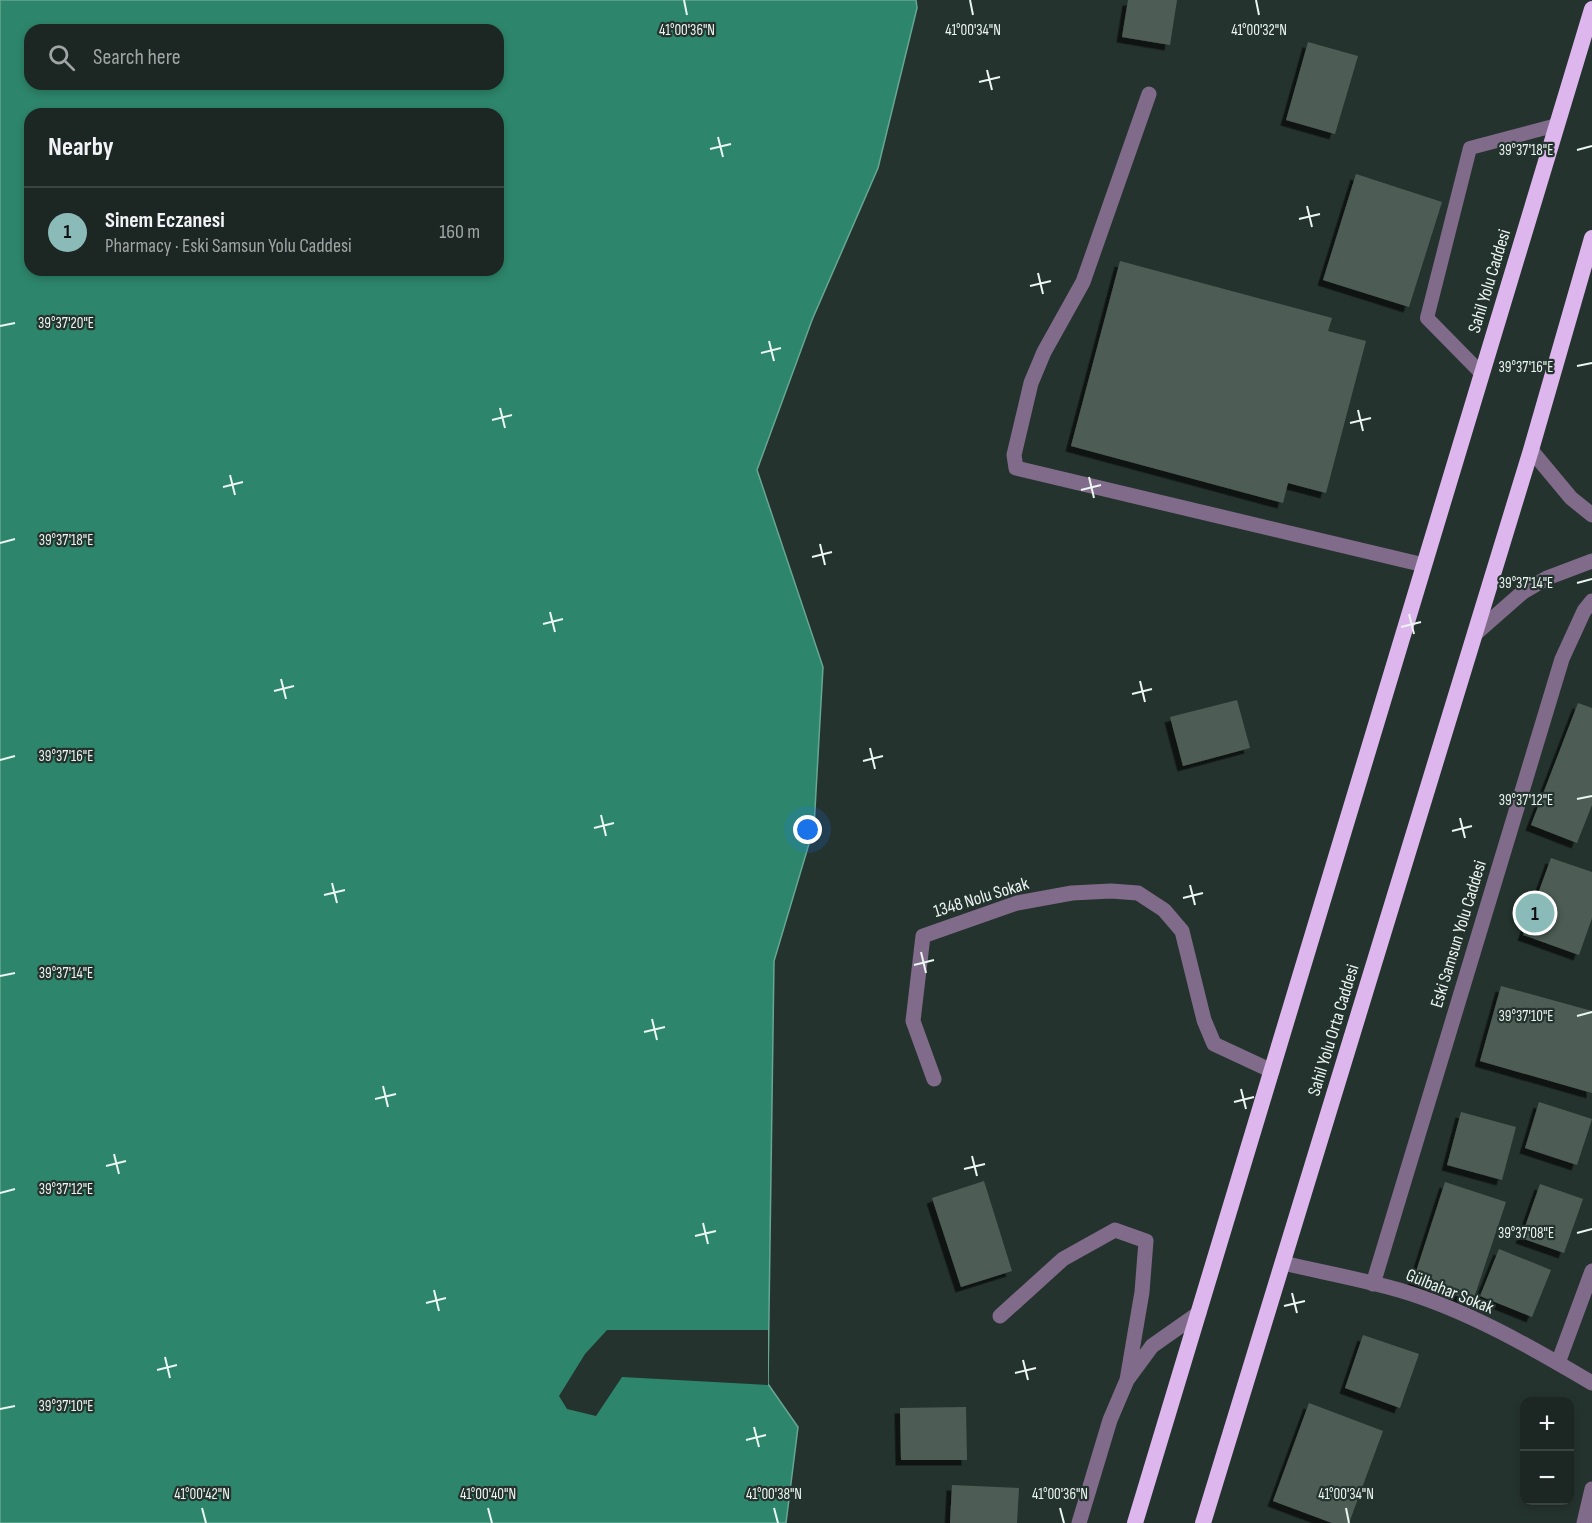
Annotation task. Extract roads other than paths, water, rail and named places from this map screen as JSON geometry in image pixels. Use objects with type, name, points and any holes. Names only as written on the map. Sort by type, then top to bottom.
[{"type":"highway","name":"Sahil Yolu Caddesi","points":[[1424,565],[1592,9]]},
{"type":"highway","points":[[1532,450],[1592,238]]},
{"type":"highway","name":"Sahil Yolu Orta Caddesi","points":[[1203,1523],[1532,450]]},
{"type":"highway","points":[[1135,1523],[1424,565]]},
{"type":"street","points":[[1149,94],[1083,282],[1044,352],[1031,383],[1014,455],[1016,468],[1424,565]]},
{"type":"street","points":[[1532,450],[1571,498],[1592,515]]},
{"type":"street","points":[[1475,634],[1523,592],[1547,578],[1592,561]]},
{"type":"street","name":"Eski Samsun Yolu Caddesi","points":[[1373,1284],[1562,659],[1584,611],[1592,601]]},
{"type":"street","name":"1348 Nolu Sokak","points":[[934,1079],[913,1021],[923,936],[1017,903],[1072,893],[1111,891],[1138,893],[1164,910],[1182,931],[1204,1020],[1214,1044],[1272,1071]]},
{"type":"street","points":[[1000,1316],[1063,1259],[1115,1230],[1146,1241],[1142,1292],[1127,1380]]},
{"type":"street","name":"Gülbahar Sokak","points":[[1283,1263],[1399,1290],[1443,1305],[1535,1349],[1592,1383]]},
{"type":"street","points":[[1558,1363],[1592,1270]]},
{"type":"street","points":[[1079,1523],[1110,1420],[1127,1380],[1152,1346],[1198,1313]]},
{"type":"street","points":[[1584,1523],[1592,1489]]},
{"type":"lane","points":[[1482,374],[1427,318],[1470,148],[1557,125]]},
{"type":"place","name":"Sinem Eczanesi","points":[[1535,913]]}]
